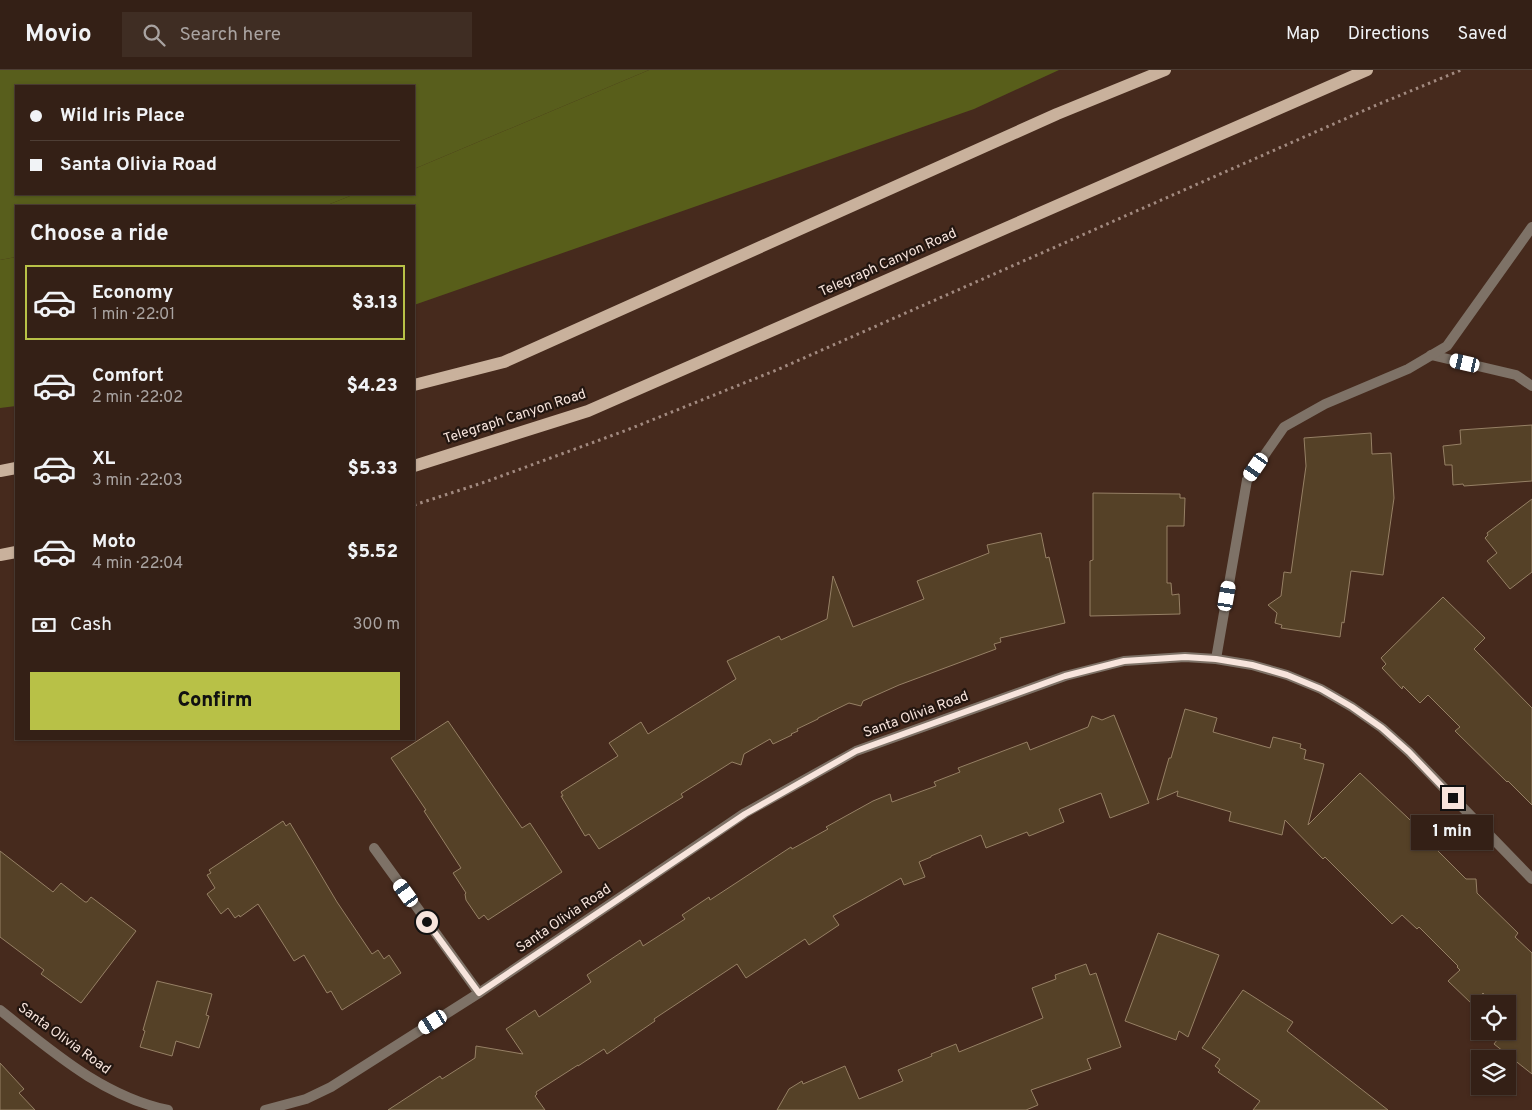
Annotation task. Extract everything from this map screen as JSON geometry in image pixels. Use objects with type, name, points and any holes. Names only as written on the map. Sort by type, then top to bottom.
[{"type":"main road","points":[[415,385],[504,362],[1057,114],[1164,70]]},
{"type":"main road","name":"Telegraph Canyon Road","points":[[415,466],[588,411],[1368,70]]},
{"type":"main road","points":[[0,471],[15,468]]},
{"type":"main road","points":[[0,555],[15,552]]},
{"type":"street","points":[[1216,659],[1247,480],[1284,427],[1325,404],[1408,369],[1447,346],[1532,227]]},
{"type":"street","points":[[1431,355],[1516,375],[1532,386]]},
{"type":"street","name":"Santa Olivia Road","points":[[266,1110],[306,1099],[332,1087],[479,993],[745,814],[856,751],[1054,679],[1094,667],[1124,661],[1185,657],[1216,659],[1252,665],[1287,675],[1321,689],[1352,707],[1382,728],[1409,752],[1532,879]]},
{"type":"street","points":[[374,848],[479,993]]},
{"type":"street","name":"Santa Olivia Road","points":[[0,1010],[74,1068],[101,1085],[130,1098],[168,1110]]},
{"type":"path","points":[[415,505],[477,485],[618,433],[779,369],[1354,115],[1461,70]]},
{"type":"green space","points":[[0,70],[649,70],[415,169],[415,85],[15,85],[15,195],[352,195],[328,205],[15,205],[15,257],[0,260]]},
{"type":"green space","points":[[649,70],[1059,70],[974,109],[415,305],[415,205],[328,205],[352,195],[415,195],[415,169]]},
{"type":"green space","points":[[15,257],[15,406],[0,408],[0,260]]},
{"type":"building","points":[[1532,425],[1532,481],[1464,486],[1463,484],[1453,485],[1452,465],[1445,465],[1443,446],[1461,444],[1460,430]]},
{"type":"building","points":[[1371,433],[1372,454],[1391,453],[1394,498],[1383,575],[1351,571],[1344,623],[1342,622],[1340,637],[1281,628],[1282,625],[1275,623],[1277,613],[1268,605],[1281,596],[1284,572],[1291,573],[1306,466],[1304,438]]},
{"type":"building","points":[[1093,493],[1180,494],[1180,498],[1185,498],[1184,526],[1167,526],[1167,583],[1171,583],[1172,595],[1179,594],[1180,614],[1090,616],[1090,561],[1093,560]]},
{"type":"building","points":[[1532,499],[1532,572],[1510,589],[1487,561],[1497,553],[1485,538],[1488,535],[1487,533]]},
{"type":"building","points":[[1041,533],[1046,558],[1049,557],[1065,623],[1000,638],[1001,642],[994,644],[996,649],[899,685],[863,701],[861,706],[849,703],[797,729],[798,731],[792,735],[773,744],[770,739],[744,754],[741,765],[732,762],[681,794],[683,797],[599,849],[589,834],[585,836],[561,796],[563,796],[561,792],[618,756],[609,743],[641,722],[648,734],[736,679],[727,661],[779,636],[781,640],[827,619],[833,576],[853,627],[924,599],[917,581],[989,553],[987,545]]},
{"type":"building","points":[[1443,597],[1485,638],[1474,649],[1532,708],[1532,805],[1455,731],[1460,727],[1428,695],[1420,703],[1403,686],[1402,689],[1382,668],[1386,664],[1381,658]]},
{"type":"building","points":[[1185,709],[1217,718],[1213,732],[1270,748],[1273,737],[1301,744],[1300,748],[1306,750],[1304,759],[1324,764],[1308,825],[1360,773],[1431,841],[1430,843],[1466,879],[1476,879],[1477,893],[1518,933],[1515,937],[1532,953],[1532,1074],[1516,1061],[1516,1050],[1502,1050],[1494,1044],[1497,1040],[1516,1040],[1516,995],[1485,995],[1483,993],[1481,995],[1471,995],[1471,1003],[1448,981],[1460,970],[1458,966],[1419,927],[1417,929],[1402,915],[1392,924],[1285,820],[1282,835],[1229,821],[1231,812],[1177,796],[1178,791],[1157,800],[1169,758],[1171,758]]},
{"type":"building","points":[[1114,715],[1149,803],[1110,818],[1101,793],[1059,809],[1064,822],[1029,836],[1027,832],[986,848],[981,835],[919,862],[925,877],[904,885],[901,878],[833,916],[839,925],[809,945],[805,939],[746,978],[737,964],[654,1019],[655,1021],[607,1054],[604,1049],[536,1092],[535,1096],[545,1110],[388,1110],[440,1076],[442,1079],[475,1058],[476,1046],[523,1054],[506,1029],[535,1010],[539,1017],[591,982],[587,975],[640,940],[643,946],[685,919],[682,915],[709,897],[710,900],[791,847],[792,849],[828,829],[826,827],[873,801],[890,794],[892,802],[936,786],[934,782],[960,772],[958,768],[1027,742],[1030,750],[1088,727],[1092,716],[1102,720]]},
{"type":"building","points":[[448,721],[522,828],[530,823],[562,872],[488,920],[484,915],[479,919],[466,900],[466,893],[453,873],[461,868],[424,811],[426,810],[391,758]]},
{"type":"building","points":[[283,821],[286,826],[290,823],[337,902],[372,954],[378,950],[384,959],[389,955],[401,973],[342,1010],[331,991],[327,993],[304,955],[294,961],[258,904],[240,917],[239,915],[235,918],[228,908],[221,914],[207,894],[215,888],[207,875],[211,873],[209,870]]},
{"type":"building","points":[[0,851],[53,892],[61,883],[85,902],[91,897],[136,931],[81,1003],[41,974],[44,970],[0,937]]},
{"type":"building","points":[[1158,933],[1219,955],[1188,1037],[1179,1031],[1176,1040],[1125,1021]]},
{"type":"building","points":[[1086,964],[1090,975],[1096,973],[1121,1047],[1087,1059],[1091,1069],[1031,1090],[1038,1105],[1026,1110],[777,1110],[789,1089],[802,1081],[803,1084],[845,1066],[859,1099],[903,1081],[898,1070],[932,1056],[931,1054],[956,1044],[959,1052],[1043,1018],[1032,988],[1056,979],[1055,975]]},
{"type":"building","points":[[157,981],[212,994],[206,1015],[209,1016],[199,1048],[176,1041],[172,1056],[140,1047]]},
{"type":"building","points":[[1243,990],[1293,1022],[1287,1031],[1388,1110],[1253,1110],[1260,1101],[1218,1072],[1220,1070],[1215,1066],[1220,1059],[1202,1048]]},
{"type":"building","points":[[0,1063],[24,1089],[19,1093],[35,1110],[0,1110]]},
{"type":"route","points":[[427,922],[479,993],[745,814],[856,751],[1065,676],[1094,667],[1124,661],[1185,657],[1216,659],[1252,665],[1287,675],[1321,689],[1352,707],[1382,728],[1409,752],[1453,798]]}]
